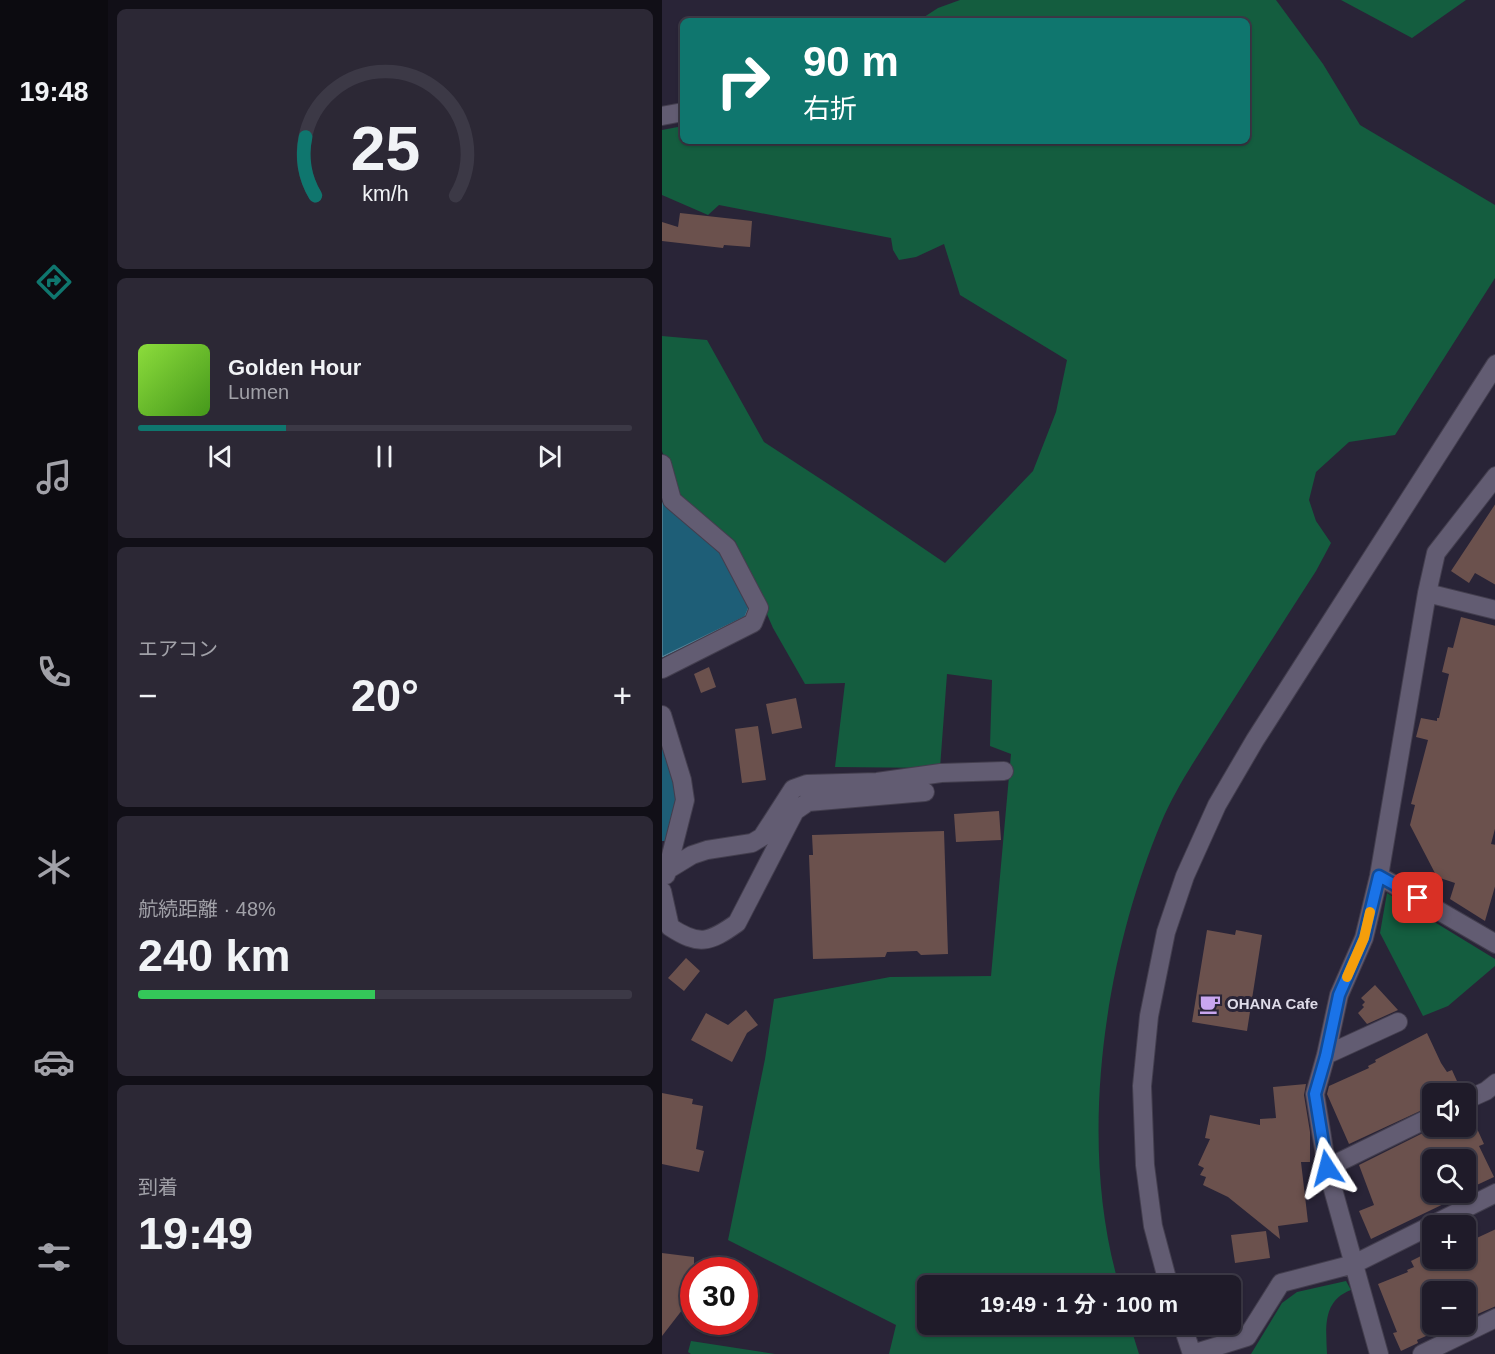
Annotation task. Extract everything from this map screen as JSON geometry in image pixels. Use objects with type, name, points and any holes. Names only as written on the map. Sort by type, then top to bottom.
[{"type":"street","points":[[662,116],[680,113]]},
{"type":"street","points":[[1166,1275],[1151,1215],[1145,1165],[1142,1086],[1151,1005],[1166,932],[1185,876],[1217,805],[1255,740],[1496,364]]},
{"type":"street","points":[[662,464],[672,500],[727,547],[759,608],[753,623],[662,669]]},
{"type":"street","points":[[1379,1354],[1327,1168],[1315,1094],[1339,995],[1364,938],[1379,876],[1427,593],[1436,553],[1496,476]]},
{"type":"street","points":[[1427,593],[1496,610]]},
{"type":"street","points":[[662,715],[682,780],[685,800],[666,877]]},
{"type":"street","points":[[666,877],[692,855],[707,850],[752,843],[762,837],[793,789],[807,784],[877,782],[941,774],[1004,771]]},
{"type":"street","points":[[662,891],[670,927],[687,938],[707,940],[737,923],[795,811],[808,802],[925,792]]},
{"type":"street","points":[[1379,876],[1496,944]]},
{"type":"street","points":[[1326,1056],[1398,1022]]},
{"type":"street","points":[[1476,1096],[1496,1083]]},
{"type":"street","points":[[1327,1168],[1422,1121]]},
{"type":"street","points":[[1186,1335],[1192,1354],[1247,1337],[1281,1283],[1354,1264],[1496,1193]]},
{"type":"street","points":[[1422,1354],[1496,1318]]},
{"type":"green space","points":[[960,0],[1276,0],[1323,64],[1360,125],[1495,205],[1495,278],[1395,435],[1349,442],[1316,472],[1309,500],[1316,521],[1331,543],[1316,571],[1182,782],[1167,809],[1141,876],[1124,932],[1112,991],[1103,1051],[1099,1112],[1100,1172],[1106,1230],[1117,1275],[917,1275],[917,1335],[1133,1335],[1139,1354],[889,1354],[896,1325],[728,1240],[765,1059],[774,999],[890,977],[991,976],[1011,754],[990,746],[992,680],[947,674],[940,768],[835,767],[845,683],[805,684],[773,628],[735,541],[676,495],[662,451],[662,336],[707,340],[764,442],[945,563],[1033,471],[1056,412],[1067,360],[960,295],[944,244],[916,257],[899,260],[893,250],[891,238],[719,205],[708,215],[662,195],[662,130],[680,127],[680,144],[1250,144],[1250,18],[923,18],[938,8]]},
{"type":"green space","points":[[1341,0],[1466,0],[1412,38]]},
{"type":"green space","points":[[1387,893],[1495,959],[1495,966],[1448,1006],[1423,1016],[1380,933]]},
{"type":"green space","points":[[1346,1281],[1351,1290],[1335,1301],[1330,1308],[1326,1335],[1327,1354],[1251,1354],[1282,1303],[1297,1292]]},
{"type":"green space","points":[[691,1341],[775,1354],[691,1354],[688,1352]]},
{"type":"water","points":[[662,491],[722,550],[750,605],[745,617],[662,657]]},
{"type":"building","points":[[680,213],[752,221],[750,247],[724,245],[723,248],[662,241],[662,222],[678,227]]},
{"type":"building","points":[[1496,503],[1496,585],[1475,573],[1469,583],[1451,571]]},
{"type":"building","points":[[1461,617],[1496,626],[1496,825],[1491,844],[1496,845],[1496,883],[1485,921],[1450,899],[1455,883],[1437,877],[1410,825],[1415,805],[1411,804],[1428,740],[1416,737],[1421,718],[1437,721],[1439,718],[1449,674],[1442,672],[1448,647],[1453,648]]},
{"type":"building","points":[[709,667],[716,687],[701,693],[694,674]]},
{"type":"building","points":[[796,698],[802,728],[772,734],[766,704]]},
{"type":"building","points":[[758,726],[766,780],[742,783],[735,729]]},
{"type":"building","points":[[999,811],[1001,840],[956,842],[954,814]]},
{"type":"building","points":[[944,831],[948,954],[921,955],[917,951],[887,952],[885,957],[813,959],[809,855],[813,855],[812,835]]},
{"type":"building","points":[[1207,930],[1235,935],[1236,930],[1262,935],[1247,1031],[1192,1022]]},
{"type":"building","points":[[686,958],[700,971],[684,991],[668,978]]},
{"type":"building","points":[[1375,985],[1398,1010],[1367,1024],[1358,1013],[1364,1007],[1362,1005],[1365,1002],[1361,998]]},
{"type":"building","points":[[746,1010],[758,1025],[747,1033],[732,1062],[691,1040],[706,1013],[728,1025]]},
{"type":"building","points":[[1427,1033],[1441,1063],[1447,1072],[1452,1070],[1458,1083],[1422,1083],[1422,1110],[1349,1144],[1327,1094],[1329,1086],[1369,1068],[1368,1066],[1376,1062],[1375,1060]]},
{"type":"building","points":[[1306,1084],[1304,1095],[1310,1132],[1310,1162],[1301,1162],[1308,1222],[1278,1226],[1280,1239],[1228,1197],[1203,1185],[1206,1177],[1200,1175],[1204,1168],[1198,1165],[1210,1139],[1205,1138],[1210,1115],[1260,1125],[1260,1119],[1276,1118],[1273,1087]]},
{"type":"building","points":[[662,1093],[693,1099],[692,1104],[703,1106],[696,1149],[704,1151],[699,1172],[662,1164]]},
{"type":"building","points":[[1476,1126],[1484,1144],[1479,1146],[1494,1177],[1476,1185],[1476,1149],[1422,1149],[1422,1203],[1446,1203],[1371,1239],[1359,1211],[1374,1205],[1359,1165],[1422,1134],[1422,1137],[1476,1137]]},
{"type":"building","points":[[1496,1229],[1496,1306],[1476,1315],[1476,1281],[1422,1281],[1422,1335],[1428,1335],[1401,1351],[1393,1333],[1397,1332],[1378,1284],[1408,1272],[1407,1270],[1414,1267],[1411,1261],[1422,1256],[1422,1269],[1476,1269],[1476,1238]]},
{"type":"building","points":[[1266,1231],[1270,1258],[1235,1263],[1231,1235]]},
{"type":"building","points":[[662,1253],[694,1257],[680,1257],[680,1313],[662,1336]]},
{"type":"waterway","points":[[662,756],[669,777],[662,821]]},
{"type":"slow traffic","points":[[1347,977],[1364,938],[1370,912]]},
{"type":"place","name":"OHANA Cafe","points":[[1210,1004]]},
{"type":"route","points":[[1327,1168],[1315,1094],[1339,995],[1364,938],[1379,876],[1418,898]]}]
